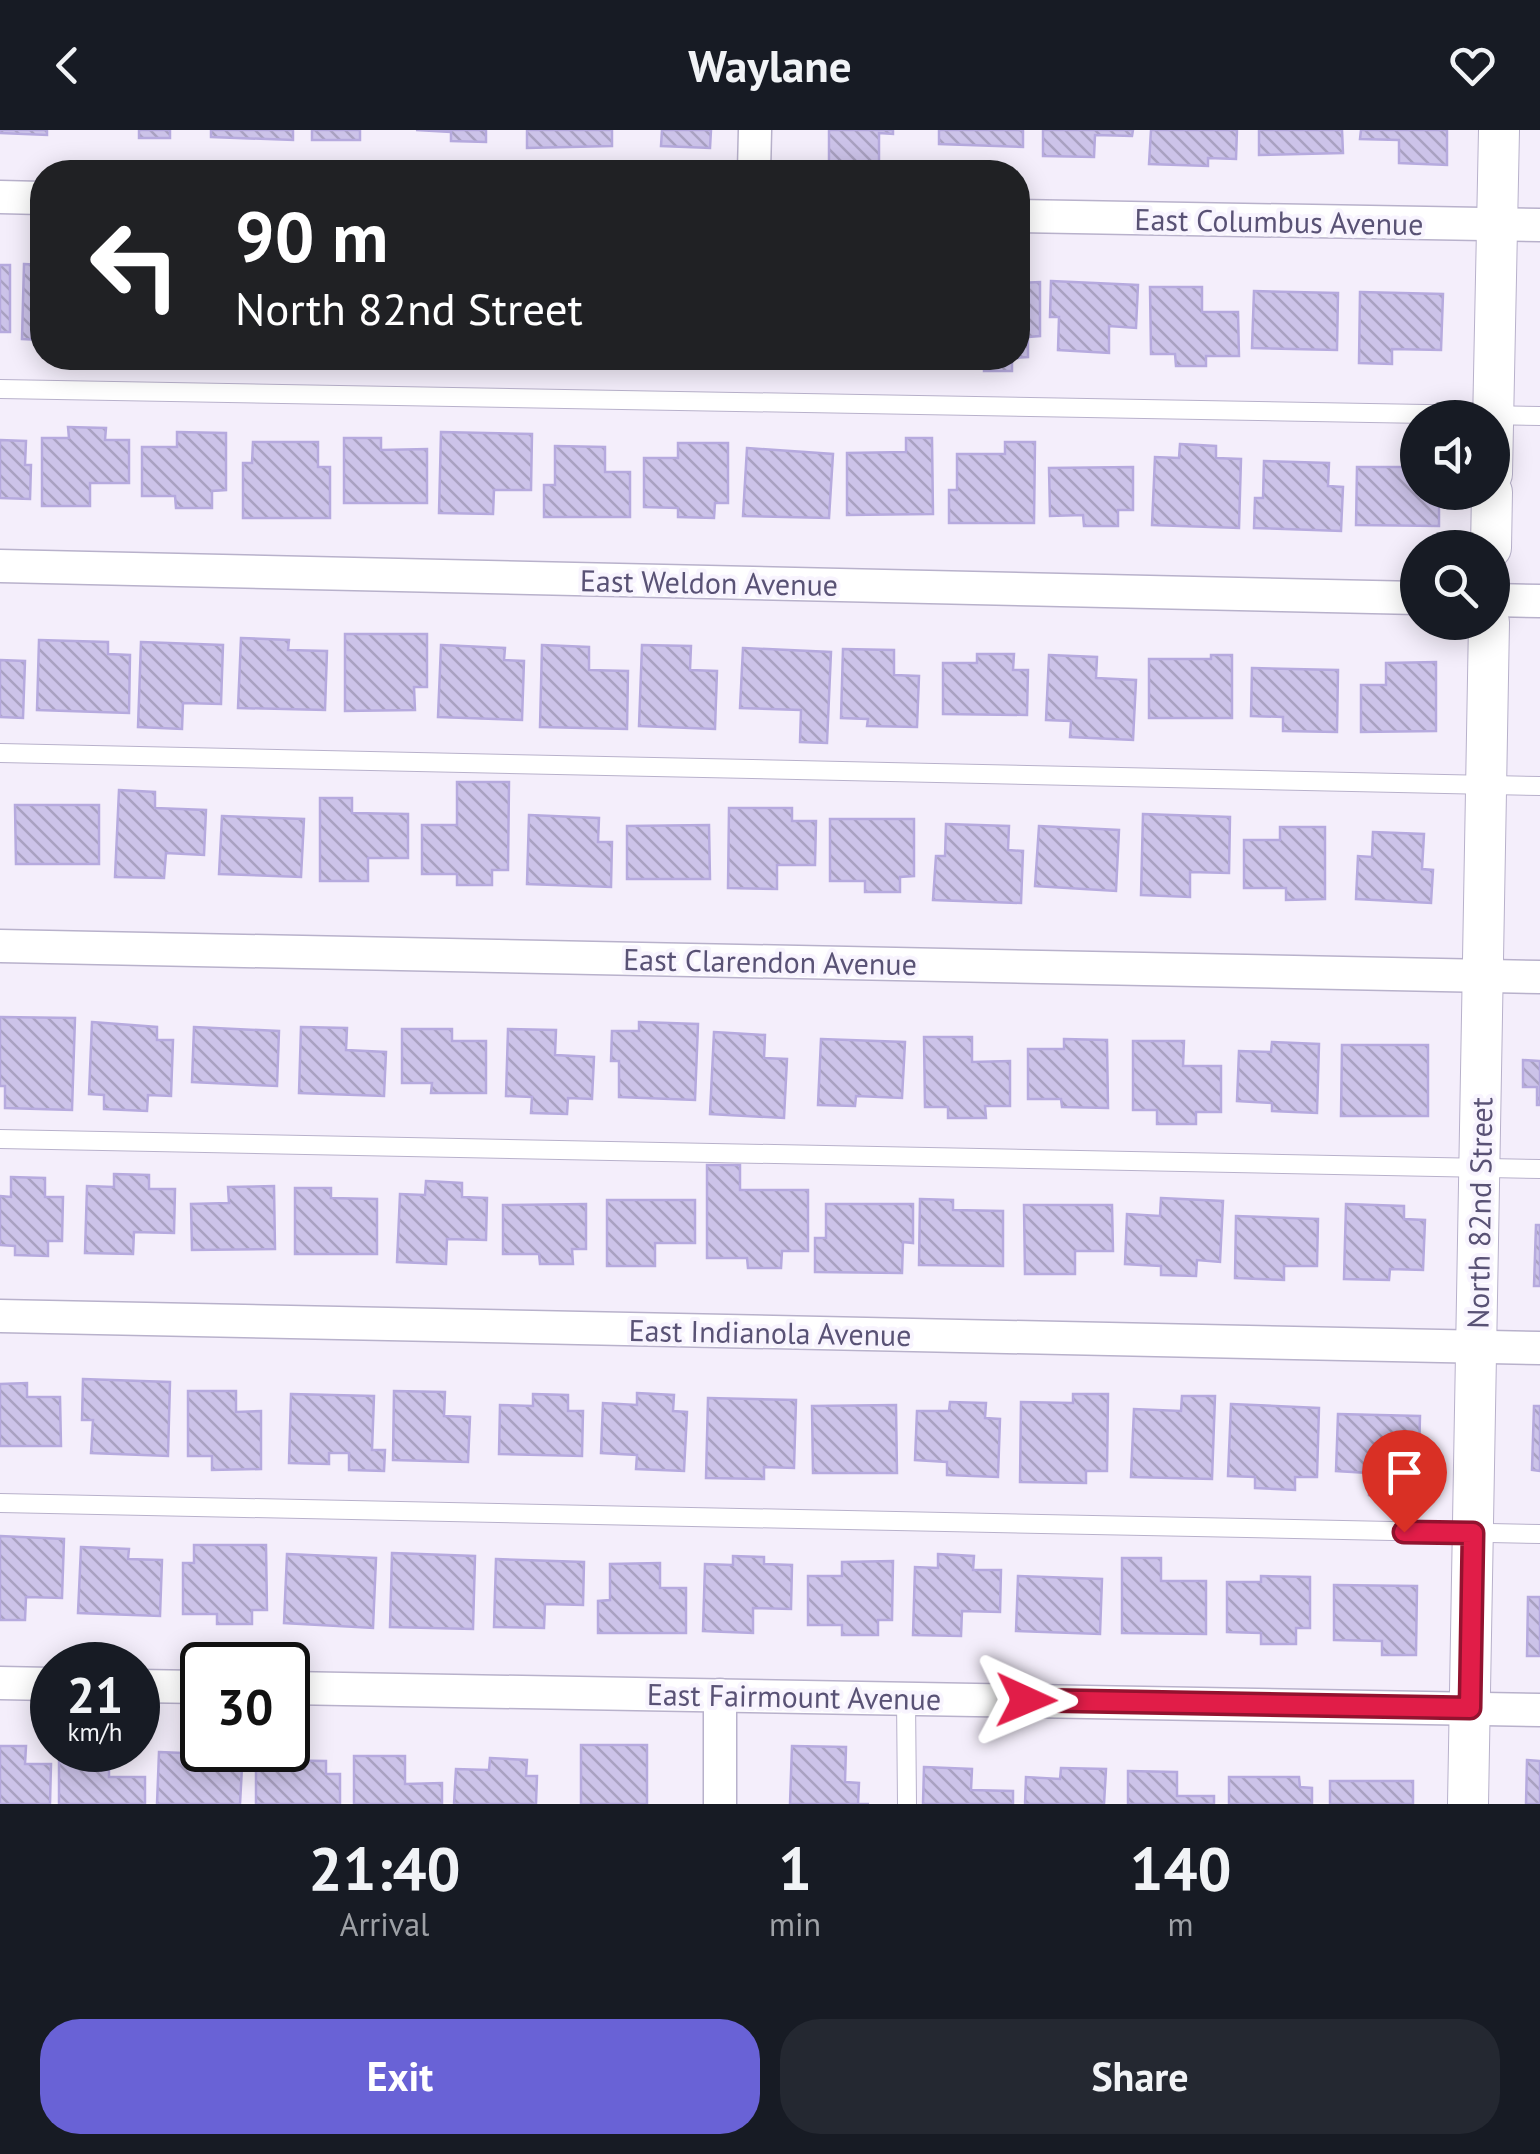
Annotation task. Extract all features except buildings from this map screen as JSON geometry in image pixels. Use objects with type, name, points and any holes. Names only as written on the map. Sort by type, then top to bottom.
[{"type":"street","points":[[754,160],[755,130]]},
{"type":"street","points":[[1494,400],[1498,130]]},
{"type":"street","points":[[0,197],[30,198]]},
{"type":"street","name":"East Columbus Avenue","points":[[1030,216],[1540,225]]},
{"type":"street","name":"East Weldon Avenue","points":[[0,566],[1400,598]]},
{"type":"street","points":[[1510,600],[1540,601]]},
{"type":"street","name":"North 82nd Street","points":[[1468,1804],[1490,640]]},
{"type":"street","name":"East Clarendon Avenue","points":[[0,946],[1540,976]]},
{"type":"street","name":"East Indianola Avenue","points":[[0,1316],[1540,1348]]},
{"type":"street","points":[[0,1684],[30,1684]]},
{"type":"street","name":"East Fairmount Avenue","points":[[310,1688],[1540,1710]]},
{"type":"street","points":[[720,1695],[720,1804]]},
{"type":"lane","points":[[0,389],[1400,413]]},
{"type":"lane","points":[[1510,415],[1540,416]]},
{"type":"lane","points":[[0,754],[1540,786]]},
{"type":"lane","points":[[0,1139],[1540,1169]]},
{"type":"lane","points":[[0,1502],[1540,1534]]},
{"type":"lane","points":[[906,1698],[907,1804]]},
{"type":"route","points":[[1026,1700],[1470,1708],[1473,1533],[1404,1532]]}]
